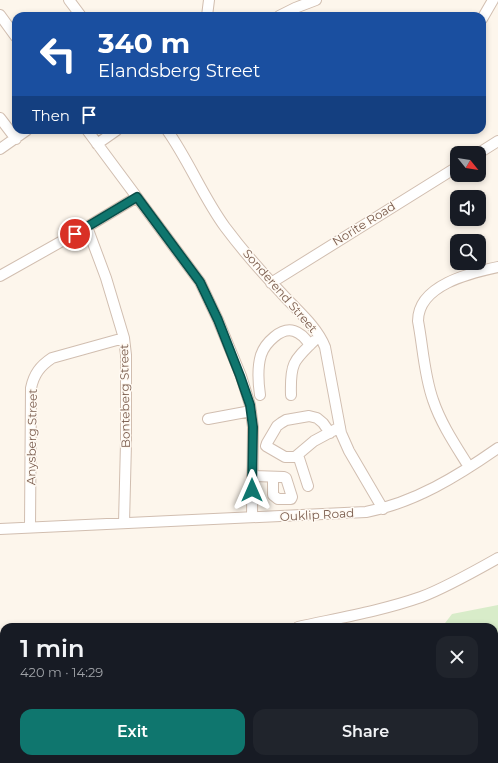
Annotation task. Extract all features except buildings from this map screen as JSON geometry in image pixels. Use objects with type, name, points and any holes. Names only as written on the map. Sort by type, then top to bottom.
[{"type":"street","points":[[69,0],[78,12]]},
{"type":"street","points":[[208,12],[209,0]]},
{"type":"street","points":[[287,12],[316,0]]},
{"type":"street","points":[[486,12],[493,0]]},
{"type":"street","points":[[0,16],[12,32]]},
{"type":"street","points":[[0,118],[12,134]]},
{"type":"street","points":[[12,134],[16,139]]},
{"type":"street","points":[[0,149],[23,134]]},
{"type":"street","points":[[90,134],[200,282],[215,314],[240,376],[251,411],[253,427],[252,518]]},
{"type":"street","points":[[98,144],[112,134]]},
{"type":"street","name":"Sonderend Street","points":[[170,134],[215,212],[226,228],[271,283],[320,336],[325,347],[340,428],[349,451],[383,508]]},
{"type":"street","points":[[486,149],[498,141]]},
{"type":"street","name":"Norite Road","points":[[271,283],[450,171]]},
{"type":"street","points":[[0,276],[88,227],[137,197]]},
{"type":"street","name":"Bonteberg Street","points":[[88,227],[106,278],[124,338],[126,355],[124,523]]},
{"type":"street","points":[[469,467],[442,421],[429,388],[418,313],[419,308],[426,298],[454,280],[465,275],[498,267]]},
{"type":"street","points":[[260,395],[258,366],[264,348],[271,339],[283,332],[291,330],[299,333],[310,345]]},
{"type":"street","points":[[291,395],[293,367],[300,354],[320,336]]},
{"type":"street","name":"Anysberg Street","points":[[30,527],[31,388],[35,375],[42,365],[52,358],[124,338]]},
{"type":"street","points":[[208,419],[251,411]]},
{"type":"street","points":[[330,432],[323,423],[311,416],[286,420],[279,424],[267,443],[267,447],[285,457],[295,457],[314,441],[340,428]]},
{"type":"street","name":"Ouklip Road","points":[[0,529],[358,513],[383,508],[414,497],[469,467],[498,448]]},
{"type":"street","points":[[298,455],[308,486]]},
{"type":"street","points":[[252,476],[273,476]]},
{"type":"street","points":[[316,623],[419,598],[481,568],[498,558]]},
{"type":"green space","points":[[498,605],[498,623],[445,623],[452,614]]},
{"type":"route","points":[[75,234],[137,197],[200,282],[210,300],[248,398],[253,427],[252,490]]}]
